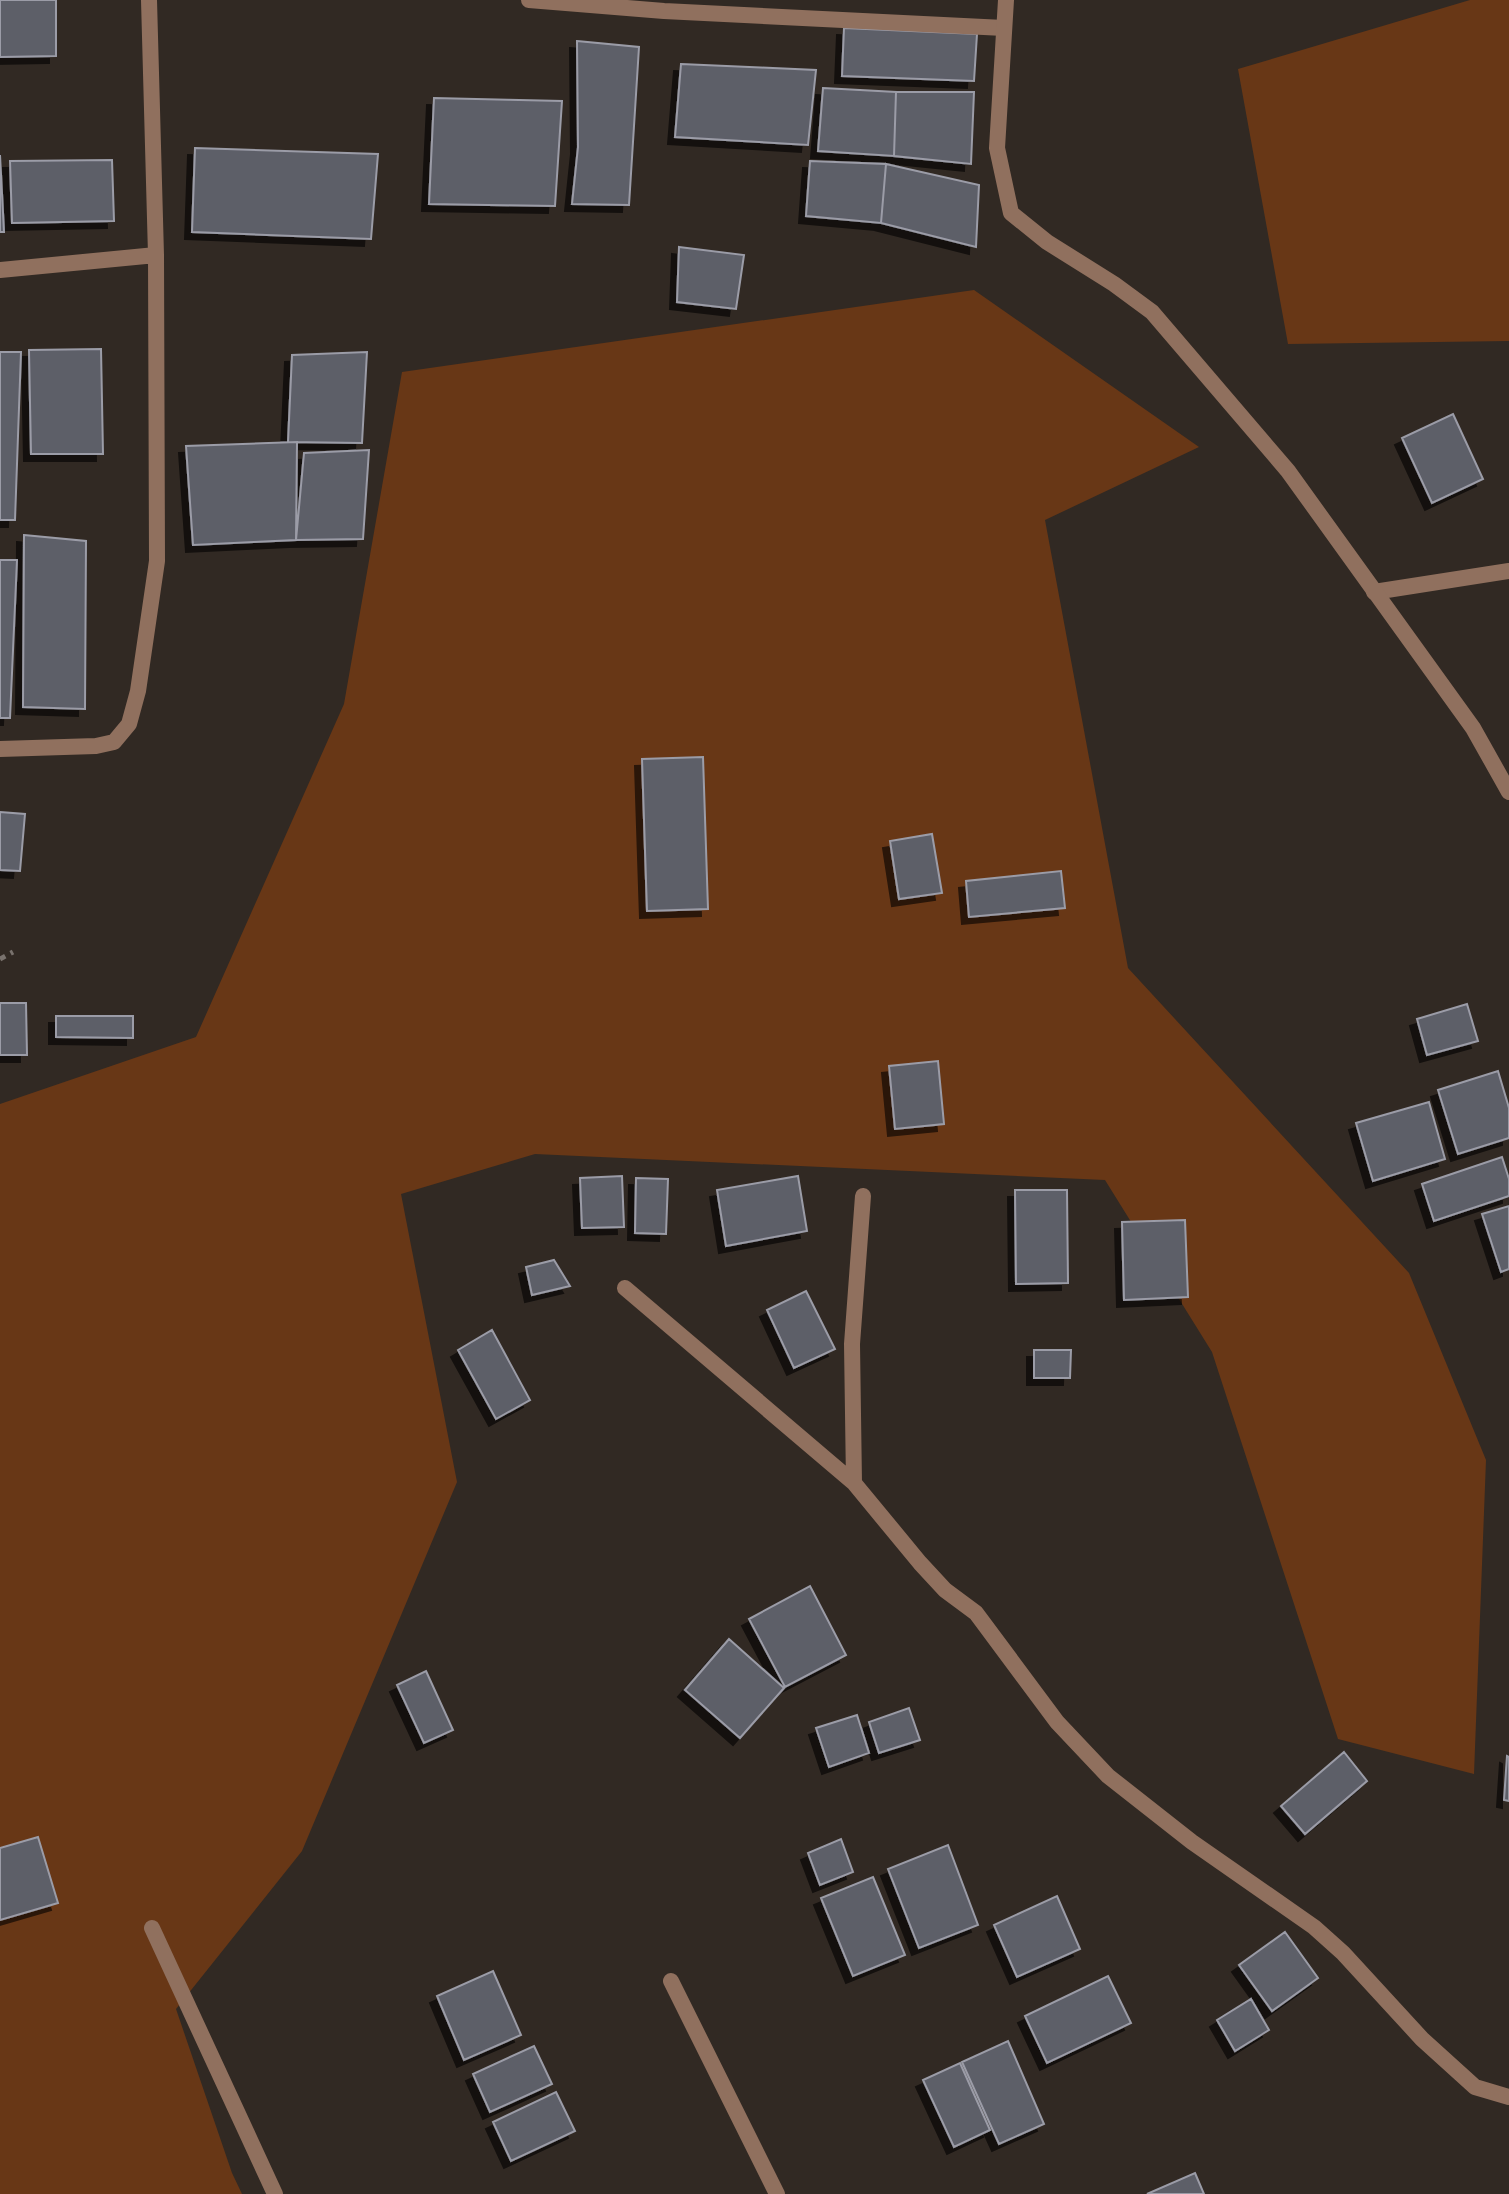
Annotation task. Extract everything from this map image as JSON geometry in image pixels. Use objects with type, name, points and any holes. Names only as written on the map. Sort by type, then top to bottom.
[{"type":"street","points":[[0,749],[114,742],[129,724],[138,691],[157,561],[156,255],[149,0]]},
{"type":"street","points":[[529,0],[664,11],[1004,28]]},
{"type":"street","points":[[1006,0],[997,148],[1011,213],[1047,242],[1152,312],[1288,471],[1473,728],[1509,792]]},
{"type":"street","points":[[0,270],[156,255]]},
{"type":"street","points":[[1374,592],[1509,571]]},
{"type":"street","points":[[854,1483],[852,1344],[863,1196]]},
{"type":"street","points":[[625,1288],[854,1483],[945,1590],[976,1613],[1057,1722],[1108,1776],[1192,1842],[1314,1927],[1343,1953],[1422,2039],[1475,2087],[1509,2097]]},
{"type":"street","points":[[152,1928],[275,2194]]},
{"type":"street","points":[[671,1981],[777,2194]]},
{"type":"path","points":[[0,959],[13,952]]},
{"type":"shaded area","points":[[1470,0],[1509,0],[1509,341],[1288,344],[1238,69]]},
{"type":"shaded area","points":[[974,290],[1199,447],[1045,520],[1128,968],[1409,1273],[1486,1460],[1474,1774],[1338,1739],[1212,1352],[1105,1180],[535,1154],[401,1194],[457,1482],[302,1851],[176,2009],[242,2194],[0,2194],[0,1104],[196,1037],[344,704],[402,372]]},
{"type":"building","points":[[0,0],[56,0],[56,56],[0,57]]},
{"type":"building","points":[[844,28],[977,34],[974,81],[842,76]]},
{"type":"building","points":[[577,41],[639,47],[629,205],[572,204],[578,147]]},
{"type":"building","points":[[681,64],[816,70],[808,145],[675,137]]},
{"type":"building","points":[[823,88],[896,92],[894,156],[818,151]]},
{"type":"building","points":[[896,92],[974,92],[971,164],[894,156]]},
{"type":"building","points":[[434,98],[562,101],[555,206],[429,204]]},
{"type":"building","points":[[195,148],[378,154],[371,239],[192,232]]},
{"type":"building","points":[[0,155],[4,232],[0,232]]},
{"type":"building","points":[[112,160],[114,221],[12,223],[10,161]]},
{"type":"building","points":[[810,161],[886,164],[881,223],[806,216]]},
{"type":"building","points":[[886,164],[979,185],[976,247],[881,223]]},
{"type":"building","points":[[679,247],[744,255],[736,309],[677,302]]},
{"type":"building","points":[[101,349],[103,454],[31,454],[29,350]]},
{"type":"building","points":[[0,352],[21,352],[15,520],[0,520]]},
{"type":"building","points":[[367,352],[362,443],[288,442],[292,355]]},
{"type":"building","points":[[1453,414],[1483,479],[1432,503],[1402,438]]},
{"type":"building","points":[[297,442],[296,540],[193,545],[186,446]]},
{"type":"building","points":[[369,450],[363,539],[296,540],[304,453]]},
{"type":"building","points":[[24,535],[86,541],[85,709],[23,707]]},
{"type":"building","points":[[0,560],[17,560],[10,718],[0,718]]},
{"type":"building","points":[[703,757],[708,909],[647,911],[642,759]]},
{"type":"building","points":[[0,812],[25,814],[20,871],[0,870]]},
{"type":"building","points":[[932,834],[942,893],[899,899],[890,841]]},
{"type":"building","points":[[1061,871],[1065,908],[969,917],[966,881]]},
{"type":"building","points":[[0,1003],[26,1003],[27,1055],[0,1055]]},
{"type":"building","points":[[1467,1004],[1478,1041],[1427,1055],[1417,1019]]},
{"type":"building","points":[[56,1016],[133,1016],[133,1038],[56,1037]]},
{"type":"building","points":[[938,1061],[944,1124],[895,1129],[889,1066]]},
{"type":"building","points":[[1498,1071],[1509,1108],[1509,1138],[1458,1154],[1438,1090]]},
{"type":"building","points":[[1429,1102],[1445,1159],[1373,1181],[1356,1123]]},
{"type":"building","points":[[1502,1157],[1509,1179],[1509,1196],[1434,1221],[1422,1184]]},
{"type":"building","points":[[622,1176],[624,1227],[582,1228],[580,1178]]},
{"type":"building","points":[[798,1176],[807,1231],[726,1246],[717,1190]]},
{"type":"building","points":[[636,1178],[668,1179],[666,1234],[635,1233]]},
{"type":"building","points":[[1015,1190],[1067,1190],[1068,1283],[1016,1284]]},
{"type":"building","points":[[1509,1206],[1509,1269],[1501,1272],[1482,1214]]},
{"type":"building","points":[[1185,1220],[1188,1297],[1124,1300],[1122,1222]]},
{"type":"building","points":[[554,1260],[570,1286],[532,1295],[526,1267]]},
{"type":"building","points":[[806,1291],[835,1349],[794,1368],[767,1310]]},
{"type":"building","points":[[492,1330],[530,1400],[496,1419],[458,1350]]},
{"type":"building","points":[[1034,1350],[1071,1350],[1070,1378],[1034,1378]]},
{"type":"building","points":[[810,1586],[846,1655],[785,1687],[749,1619]]},
{"type":"building","points":[[729,1639],[784,1688],[740,1738],[685,1690]]},
{"type":"building","points":[[426,1671],[453,1730],[424,1743],[397,1685]]},
{"type":"building","points":[[909,1708],[920,1740],[879,1753],[869,1722]]},
{"type":"building","points":[[857,1715],[869,1753],[829,1767],[816,1728]]},
{"type":"building","points":[[1344,1752],[1367,1781],[1305,1834],[1281,1806]]},
{"type":"building","points":[[1509,1757],[1509,1801],[1504,1800]]},
{"type":"building","points":[[38,1837],[58,1903],[0,1920],[0,1848]]},
{"type":"building","points":[[841,1839],[853,1872],[820,1885],[808,1853]]},
{"type":"building","points":[[948,1845],[978,1925],[919,1948],[888,1869]]},
{"type":"building","points":[[873,1877],[905,1955],[853,1976],[821,1898]]},
{"type":"building","points":[[1057,1896],[1080,1949],[1017,1977],[994,1925]]},
{"type":"building","points":[[1285,1932],[1318,1978],[1272,2011],[1239,1965]]},
{"type":"building","points":[[493,1971],[521,2035],[464,2060],[437,1996]]},
{"type":"building","points":[[1108,1976],[1131,2023],[1047,2063],[1025,2016]]},
{"type":"building","points":[[1251,1999],[1269,2030],[1235,2051],[1217,2020]]},
{"type":"building","points":[[1008,2041],[1044,2124],[999,2144],[962,2062]]},
{"type":"building","points":[[534,2046],[552,2084],[490,2112],[473,2074]]},
{"type":"building","points":[[960,2063],[990,2130],[954,2147],[923,2080]]},
{"type":"building","points":[[556,2092],[575,2131],[511,2161],[493,2122]]},
{"type":"building","points":[[1195,2173],[1204,2194],[1147,2194]]}]
